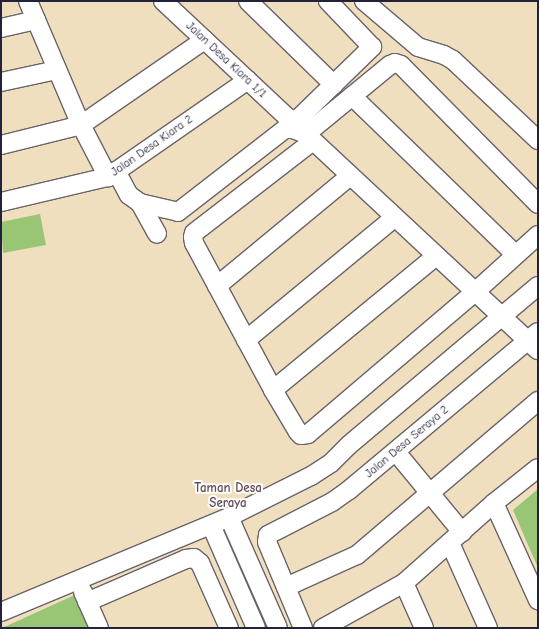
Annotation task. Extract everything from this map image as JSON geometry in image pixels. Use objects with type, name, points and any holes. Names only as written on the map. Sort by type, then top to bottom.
[{"type":"street","points":[[28,1],[81,125],[112,174],[129,195],[140,203],[178,212],[285,129],[293,129],[310,138],[502,317],[535,341]]},
{"type":"street","name":"Jalan Desa Kiara 1/1","points":[[164,1],[288,119],[297,120],[334,85]]},
{"type":"street","points":[[248,1],[334,85],[372,47],[328,1]]},
{"type":"street","points":[[364,1],[418,47],[444,55],[453,60],[538,140]]},
{"type":"street","points":[[1,28],[36,20]]},
{"type":"street","points":[[1,145],[81,125],[204,40]]},
{"type":"street","points":[[538,204],[400,65],[395,63],[390,65],[352,96],[310,138],[194,233],[194,243],[273,390],[301,435],[308,434],[475,292],[538,235]]},
{"type":"street","points":[[1,82],[57,70]]},
{"type":"street","name":"Jalan Desa Kiara 2","points":[[1,202],[112,174],[248,80]]},
{"type":"street","points":[[352,96],[516,255]]},
{"type":"street","points":[[217,286],[350,176]]},
{"type":"street","points":[[140,203],[157,234]]},
{"type":"street","points":[[246,340],[395,217]]},
{"type":"street","points":[[273,390],[436,256]]},
{"type":"street","points":[[1,612],[211,525],[311,476],[331,463],[350,445],[538,286]]},
{"type":"street","name":"Jalan Desa Seraya 2","points":[[286,587],[267,542],[267,538],[272,532],[332,502],[535,341]]},
{"type":"street","points":[[303,628],[286,587],[357,555],[538,401]]},
{"type":"street","points":[[396,452],[430,494],[456,537],[488,628]]},
{"type":"street","points":[[322,628],[404,583],[494,503],[538,468]]},
{"type":"street","points":[[494,503],[538,600]]},
{"type":"street","points":[[229,517],[278,628]]},
{"type":"street","points":[[211,525],[256,628]]},
{"type":"street","points":[[88,602],[186,559],[194,558],[200,563],[229,628]]},
{"type":"street","points":[[78,580],[99,628]]},
{"type":"street","points":[[404,583],[424,628]]},
{"type":"green space","points":[[40,214],[46,245],[3,253],[1,222]]},
{"type":"green space","points":[[538,489],[538,568],[513,510]]},
{"type":"green space","points":[[77,594],[90,628],[2,628]]},
{"type":"district","name":"Taman Desa Seraya","points":[[228,496]]}]
